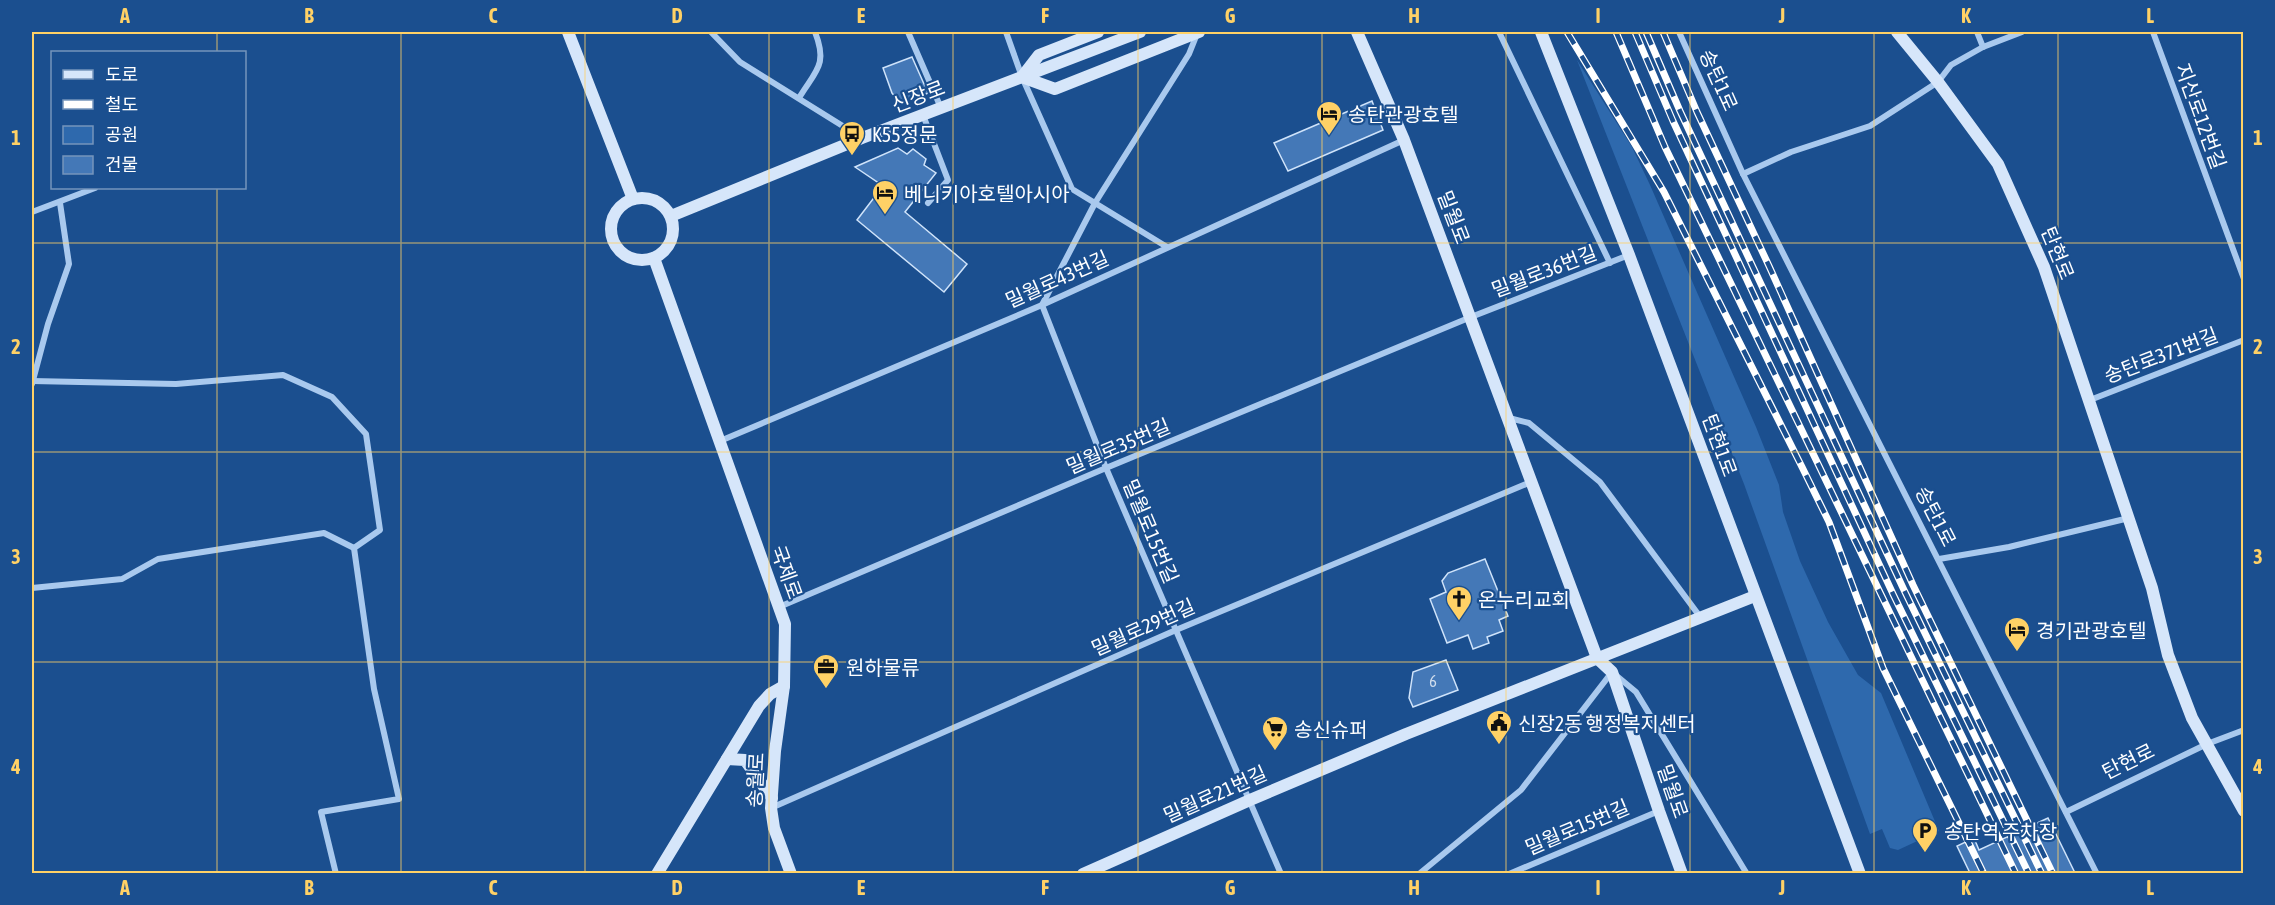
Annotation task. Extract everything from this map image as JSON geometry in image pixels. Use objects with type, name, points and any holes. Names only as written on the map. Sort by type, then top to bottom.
[{"type":"street","points":[[568,32],[633,200]]},
{"type":"street","points":[[711,32],[740,62],[862,138]]},
{"type":"street","points":[[799,98],[822,60],[821,48],[815,32]]},
{"type":"street","points":[[908,32],[941,108]]},
{"type":"street","points":[[1006,32],[1022,77],[1072,189],[1167,247]]},
{"type":"street","points":[[1022,77],[1039,55],[1098,32]]},
{"type":"street","name":"신장로","points":[[671,216],[923,114],[1140,32]]},
{"type":"street","points":[[1022,77],[1055,89],[1198,32]]},
{"type":"street","points":[[1042,305],[1095,203],[1189,54],[1198,32]]},
{"type":"street","name":"밀월로","points":[[1358,32],[1404,140],[1597,658],[1612,672],[1682,873]]},
{"type":"street","points":[[1498,32],[1610,263]]},
{"type":"street","name":"탄현1로","points":[[1541,32],[1629,255],[1860,873]]},
{"type":"street","name":"송탄1로","points":[[1679,32],[1743,174],[2097,873]]},
{"type":"street","name":"탄현로","points":[[1897,32],[1938,82],[1998,164],[2044,267],[2152,588],[2168,655],[2192,718],[2244,811]]},
{"type":"street","points":[[1977,32],[1983,47]]},
{"type":"street","points":[[1743,174],[1791,152],[1870,126],[1938,82],[1951,65],[1983,47],[2022,32]]},
{"type":"street","name":"지산로12번길","points":[[2153,32],[2244,279]]},
{"type":"street","points":[[923,114],[948,180],[928,203]]},
{"type":"street","name":"밀월로43번길","points":[[720,441],[1042,305],[1404,140]]},
{"type":"street","points":[[32,212],[92,189]]},
{"type":"street","points":[[650,199],[659,203],[671,216],[672,241],[661,254],[654,258],[646,260],[629,258],[613,240],[614,216],[619,209],[633,200],[650,199]]},
{"type":"street","points":[[60,202],[69,264],[48,324],[32,382],[176,384],[283,375],[332,397],[366,434],[375,485],[380,530],[354,548]]},
{"type":"street","name":"밀월로36번길","points":[[1471,317],[1629,255]]},
{"type":"street","name":"국제로","points":[[654,258],[785,624],[784,686]]},
{"type":"street","name":"밀월로15번길","points":[[1042,305],[1107,468],[1281,873]]},
{"type":"street","name":"밀월로35번길","points":[[778,607],[1471,317]]},
{"type":"street","name":"송탄로371번길","points":[[2090,400],[2244,340]]},
{"type":"street","points":[[1509,418],[1529,423],[1600,482],[1701,618]]},
{"type":"street","name":"밀월로29번길","points":[[772,803],[1176,630],[1531,482]]},
{"type":"street","points":[[1939,559],[2009,546],[2129,518]]},
{"type":"street","points":[[32,588],[122,579],[158,559],[324,533],[354,548]]},
{"type":"street","points":[[336,873],[321,812],[399,799],[374,689],[354,548]]},
{"type":"street","points":[[1597,658],[1755,596]]},
{"type":"street","name":"밀월로21번길","points":[[1083,873],[1250,800],[1597,658]]},
{"type":"street","points":[[1419,873],[1521,790],[1612,672],[1636,692],[1747,873]]},
{"type":"street","points":[[662,870],[763,700],[784,686]]},
{"type":"street","name":"송월로","points":[[784,686],[775,751],[772,803],[774,828],[791,873]]},
{"type":"street","points":[[2207,744],[2244,730]]},
{"type":"street","name":"탄현로","points":[[2066,812],[2207,744]]},
{"type":"street","points":[[727,759],[745,760],[772,803]]},
{"type":"street","name":"밀월로15번길","points":[[1509,873],[1659,811]]},
{"type":"green space","points":[[1577,60],[1632,147],[1650,185],[1756,427],[1779,485],[1783,512],[1800,561],[1828,622],[1858,675],[1881,693],[1939,831],[1898,850],[1890,848],[1882,829],[1870,834],[1744,484]]},
{"type":"building","points":[[912,57],[928,93],[901,104],[892,93],[883,68]]},
{"type":"building","name":"송탄관광호텔","points":[[1372,101],[1383,130],[1288,171],[1274,143]]},
{"type":"building","name":"베니키아호텔아시아","points":[[898,148],[907,154],[913,149],[926,159],[924,165],[936,173],[905,212],[967,264],[944,292],[857,220],[883,186],[855,167]]},
{"type":"building","points":[[1485,559],[1508,616],[1499,620],[1503,631],[1487,637],[1489,643],[1473,649],[1468,635],[1447,643],[1430,599],[1446,592],[1442,581],[1448,573]]},
{"type":"building","points":[[1446,660],[1458,690],[1413,707],[1409,698],[1413,672]]},
{"type":"building","points":[[2048,818],[2075,873],[1970,873],[1957,846],[1974,838],[1979,850]]},
{"type":"railway","points":[[1567,32],[1664,192],[1802,467],[1829,522],[1883,668],[1984,874]]},
{"type":"railway","points":[[1616,32],[1665,147],[2016,874]]},
{"type":"railway","points":[[1635,32],[1673,121],[1893,594],[2029,874]]},
{"type":"railway","points":[[1646,32],[1680,111],[1904,590],[2042,874]]},
{"type":"railway","points":[[1663,32],[1697,112],[1913,585],[2053,874]]},
{"type":"place","name":"송탄관광호텔","points":[[1329,137]]},
{"type":"place","name":"K55정문","points":[[852,157]]},
{"type":"place","name":"베니키아호텔아시아","points":[[885,216]]},
{"type":"place","name":"온누리교회","points":[[1459,622]]},
{"type":"place","name":"경기관광호텔","points":[[2017,653]]},
{"type":"place","name":"원하물류","points":[[826,690]]},
{"type":"place","name":"신장2동 행정복지센터","points":[[1499,746]]},
{"type":"place","name":"송신슈퍼","points":[[1275,752]]},
{"type":"place","name":"송탄역 주차장","points":[[1925,854]]}]
